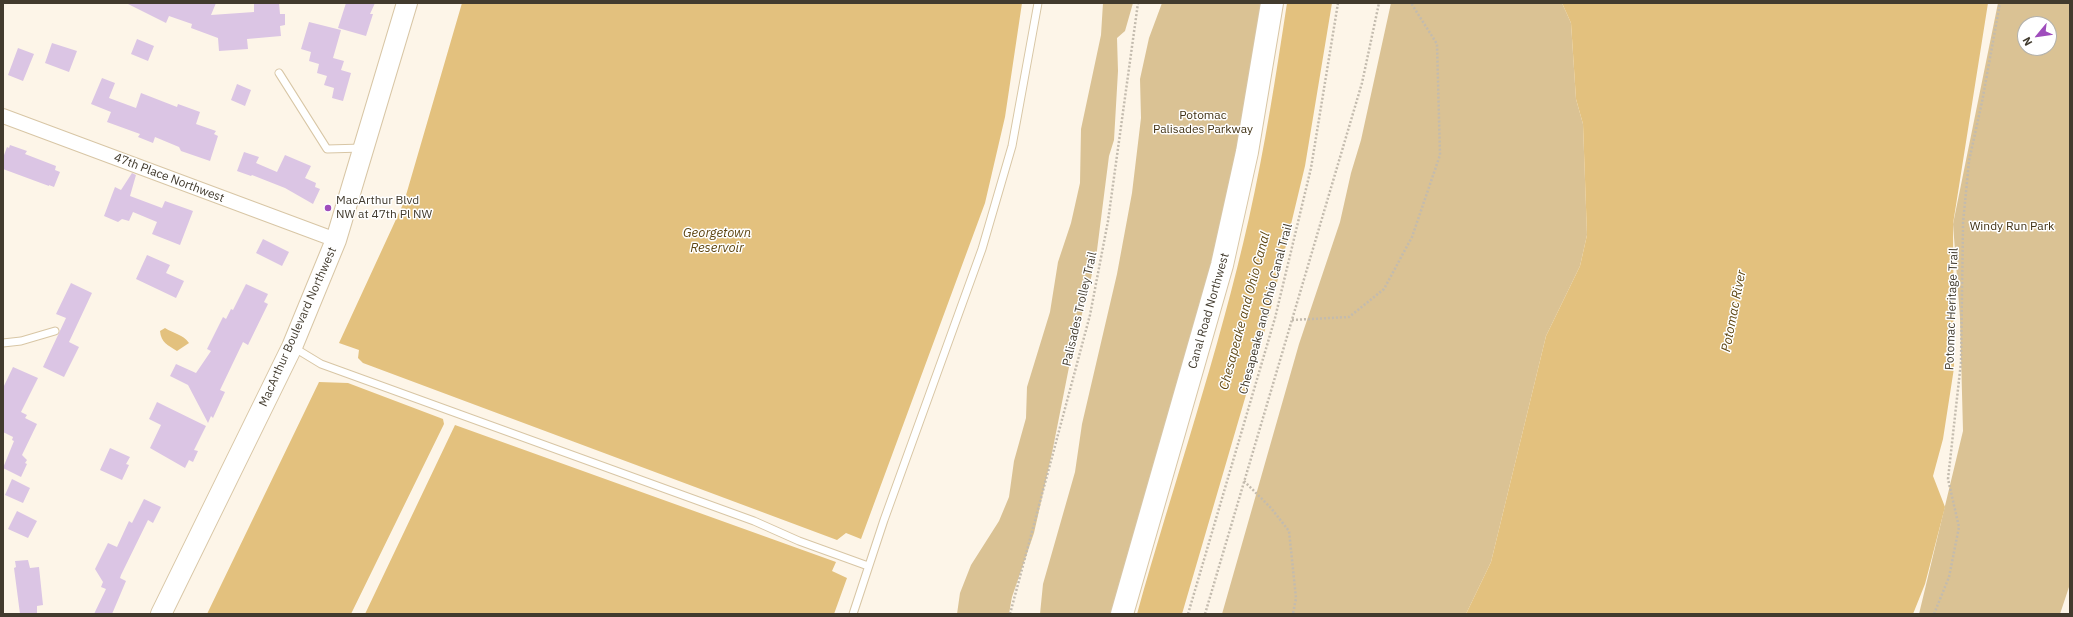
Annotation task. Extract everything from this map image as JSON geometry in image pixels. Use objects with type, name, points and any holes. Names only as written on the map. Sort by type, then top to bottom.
[{"type":"highway","name":"Canal Road Northwest","points":[[1122,614],[1222,265],[1247,152],[1272,3]]},
{"type":"main road","name":"MacArthur Boulevard Northwest","points":[[161,614],[292,347],[336,240],[365,148],[407,3]]},
{"type":"street","name":"47th Place Northwest","points":[[3,116],[336,240]]},
{"type":"lane","points":[[853,614],[868,566],[984,242],[1012,146],[1038,3]]},
{"type":"lane","points":[[279,73],[327,149],[365,148]]},
{"type":"lane","points":[[3,343],[21,341],[55,331]]},
{"type":"lane","points":[[292,347],[321,364],[542,446],[572,455],[754,521],[799,541],[868,566]]},
{"type":"path","name":"Palisades Trolley Trail","points":[[1010,614],[1090,314],[1108,221],[1138,3]]},
{"type":"path","name":"Chesapeake and Ohio Canal Trail","points":[[1188,614],[1279,303],[1312,168],[1338,3]]},
{"type":"path","points":[[1205,614],[1362,83],[1379,3]]},
{"type":"path","points":[[1292,320],[1349,316],[1384,289],[1412,237],[1440,155],[1437,44],[1411,3]]},
{"type":"path","name":"Potomac Heritage Trail","points":[[1934,614],[1949,577],[1959,527],[1948,479],[1961,362],[1964,215],[1968,161],[1982,102],[2000,3]]},
{"type":"path","points":[[1244,481],[1271,508],[1289,531],[1296,598],[1292,614]]},
{"type":"green space","points":[[1103,3],[1133,3],[1125,31],[1117,38],[1118,71],[1114,140],[1109,156],[1096,258],[1070,362],[1034,533],[1012,597],[1009,614],[957,614],[960,593],[971,565],[999,521],[1009,497],[1014,461],[1026,418],[1027,387],[1050,312],[1058,262],[1071,223],[1080,183],[1081,129],[1101,35]]},
{"type":"green space","name":"Potomac Palisades Parkway","points":[[1162,3],[1261,3],[1243,132],[1219,236],[1113,614],[1040,614],[1043,584],[1075,472],[1082,424],[1117,274],[1132,193],[1141,118],[1140,79],[1149,38]]},
{"type":"green space","points":[[1391,3],[1562,3],[1571,23],[1576,99],[1583,124],[1587,235],[1580,266],[1546,336],[1491,562],[1466,614],[1222,614],[1299,344],[1340,222],[1351,173],[1361,140]]},
{"type":"green space","name":"Windy Run Park","points":[[1998,3],[2070,3],[2070,584],[2060,614],[1919,614],[1963,431],[1960,318],[1953,224]]},
{"type":"water","name":"Georgetown Reservoir","points":[[462,3],[1022,3],[1005,117],[985,203],[861,539],[846,533],[837,540],[363,363],[358,358],[359,350],[339,343],[404,202]]},
{"type":"water","name":"Chesapeake and Ohio Canal","points":[[1287,3],[1332,3],[1305,166],[1269,316],[1182,614],[1137,614],[1210,367],[1237,268],[1260,165]]},
{"type":"water","name":"Potomac River","points":[[1562,3],[1988,3],[1953,224],[1954,368],[1943,439],[1933,476],[1945,507],[1925,584],[1913,614],[1466,614],[1491,562],[1546,336],[1580,266],[1587,235],[1583,124],[1576,99],[1571,23]]},
{"type":"water","points":[[165,328],[181,336],[189,343],[177,351],[163,341],[160,331]]},
{"type":"water","points":[[319,382],[348,383],[443,419],[444,424],[351,614],[207,614]]},
{"type":"water","points":[[455,425],[836,562],[832,571],[847,578],[834,614],[365,614]]},
{"type":"building","points":[[126,3],[216,3],[211,15],[254,12],[254,3],[279,3],[280,14],[285,14],[285,25],[280,26],[281,36],[247,39],[248,49],[219,51],[218,38],[191,28],[192,24],[169,16],[166,23]]},
{"type":"building","points":[[346,3],[375,3],[370,14],[373,14],[366,36],[338,28]]},
{"type":"building","points":[[309,22],[341,30],[333,58],[344,61],[341,70],[351,73],[343,101],[332,98],[334,88],[324,85],[327,76],[317,73],[319,64],[309,61],[311,52],[301,49]]},
{"type":"building","points":[[137,39],[154,46],[148,61],[131,54]]},
{"type":"building","points":[[52,43],[77,51],[69,72],[45,63]]},
{"type":"building","points":[[18,48],[34,54],[23,81],[8,75]]},
{"type":"building","points":[[102,78],[115,83],[109,98],[136,108],[141,93],[177,107],[178,104],[200,112],[196,124],[216,131],[214,134],[218,136],[210,161],[181,151],[179,147],[155,137],[153,143],[138,137],[140,134],[107,122],[111,112],[91,104]]},
{"type":"building","points":[[237,84],[251,90],[245,106],[231,100]]},
{"type":"building","points":[[10,145],[27,151],[25,154],[56,166],[55,170],[60,172],[54,187],[3,169],[3,158],[7,147],[9,148]]},
{"type":"building","points":[[244,152],[259,157],[256,163],[277,172],[285,155],[311,166],[305,178],[316,183],[315,187],[320,189],[313,204],[285,188],[252,175],[251,176],[237,171]]},
{"type":"building","points":[[132,173],[136,175],[130,196],[162,208],[165,201],[193,211],[180,245],[152,234],[157,222],[133,212],[129,221],[122,219],[118,222],[104,216],[115,187],[121,190]]},
{"type":"building","points":[[263,239],[289,252],[282,266],[256,253]]},
{"type":"building","points":[[147,255],[170,265],[166,273],[184,281],[176,298],[136,279]]},
{"type":"building","points":[[71,283],[92,293],[69,342],[79,347],[64,377],[43,367],[66,318],[56,314]]},
{"type":"building","points":[[246,284],[268,294],[264,302],[268,304],[248,345],[243,342],[220,390],[225,392],[213,418],[211,416],[208,423],[188,385],[170,376],[176,364],[196,373],[211,351],[207,349],[223,317],[226,319],[231,309],[233,310]]},
{"type":"building","points":[[13,367],[38,378],[21,412],[27,415],[25,418],[37,424],[22,455],[27,460],[25,463],[27,464],[21,477],[3,468],[14,441],[12,440],[13,437],[3,432],[3,388]]},
{"type":"building","points":[[157,402],[206,426],[194,450],[198,451],[193,462],[189,460],[185,468],[150,448],[161,425],[149,419]]},
{"type":"building","points":[[110,448],[130,457],[126,464],[129,465],[122,480],[100,470]]},
{"type":"building","points":[[12,479],[30,488],[23,503],[5,495]]},
{"type":"building","points":[[144,499],[161,507],[153,523],[148,520],[121,575],[120,578],[126,581],[112,614],[94,614],[106,589],[101,587],[103,582],[95,569],[108,543],[117,547],[129,521],[132,523]]},
{"type":"building","points":[[17,511],[37,521],[28,538],[8,529]]},
{"type":"building","points":[[28,560],[30,568],[39,567],[43,605],[37,606],[37,614],[20,614],[14,568],[16,567],[15,561]]},
{"type":"place","name":"MacArthur Blvd NW at 47th Pl NW","points":[[328,208]]}]
